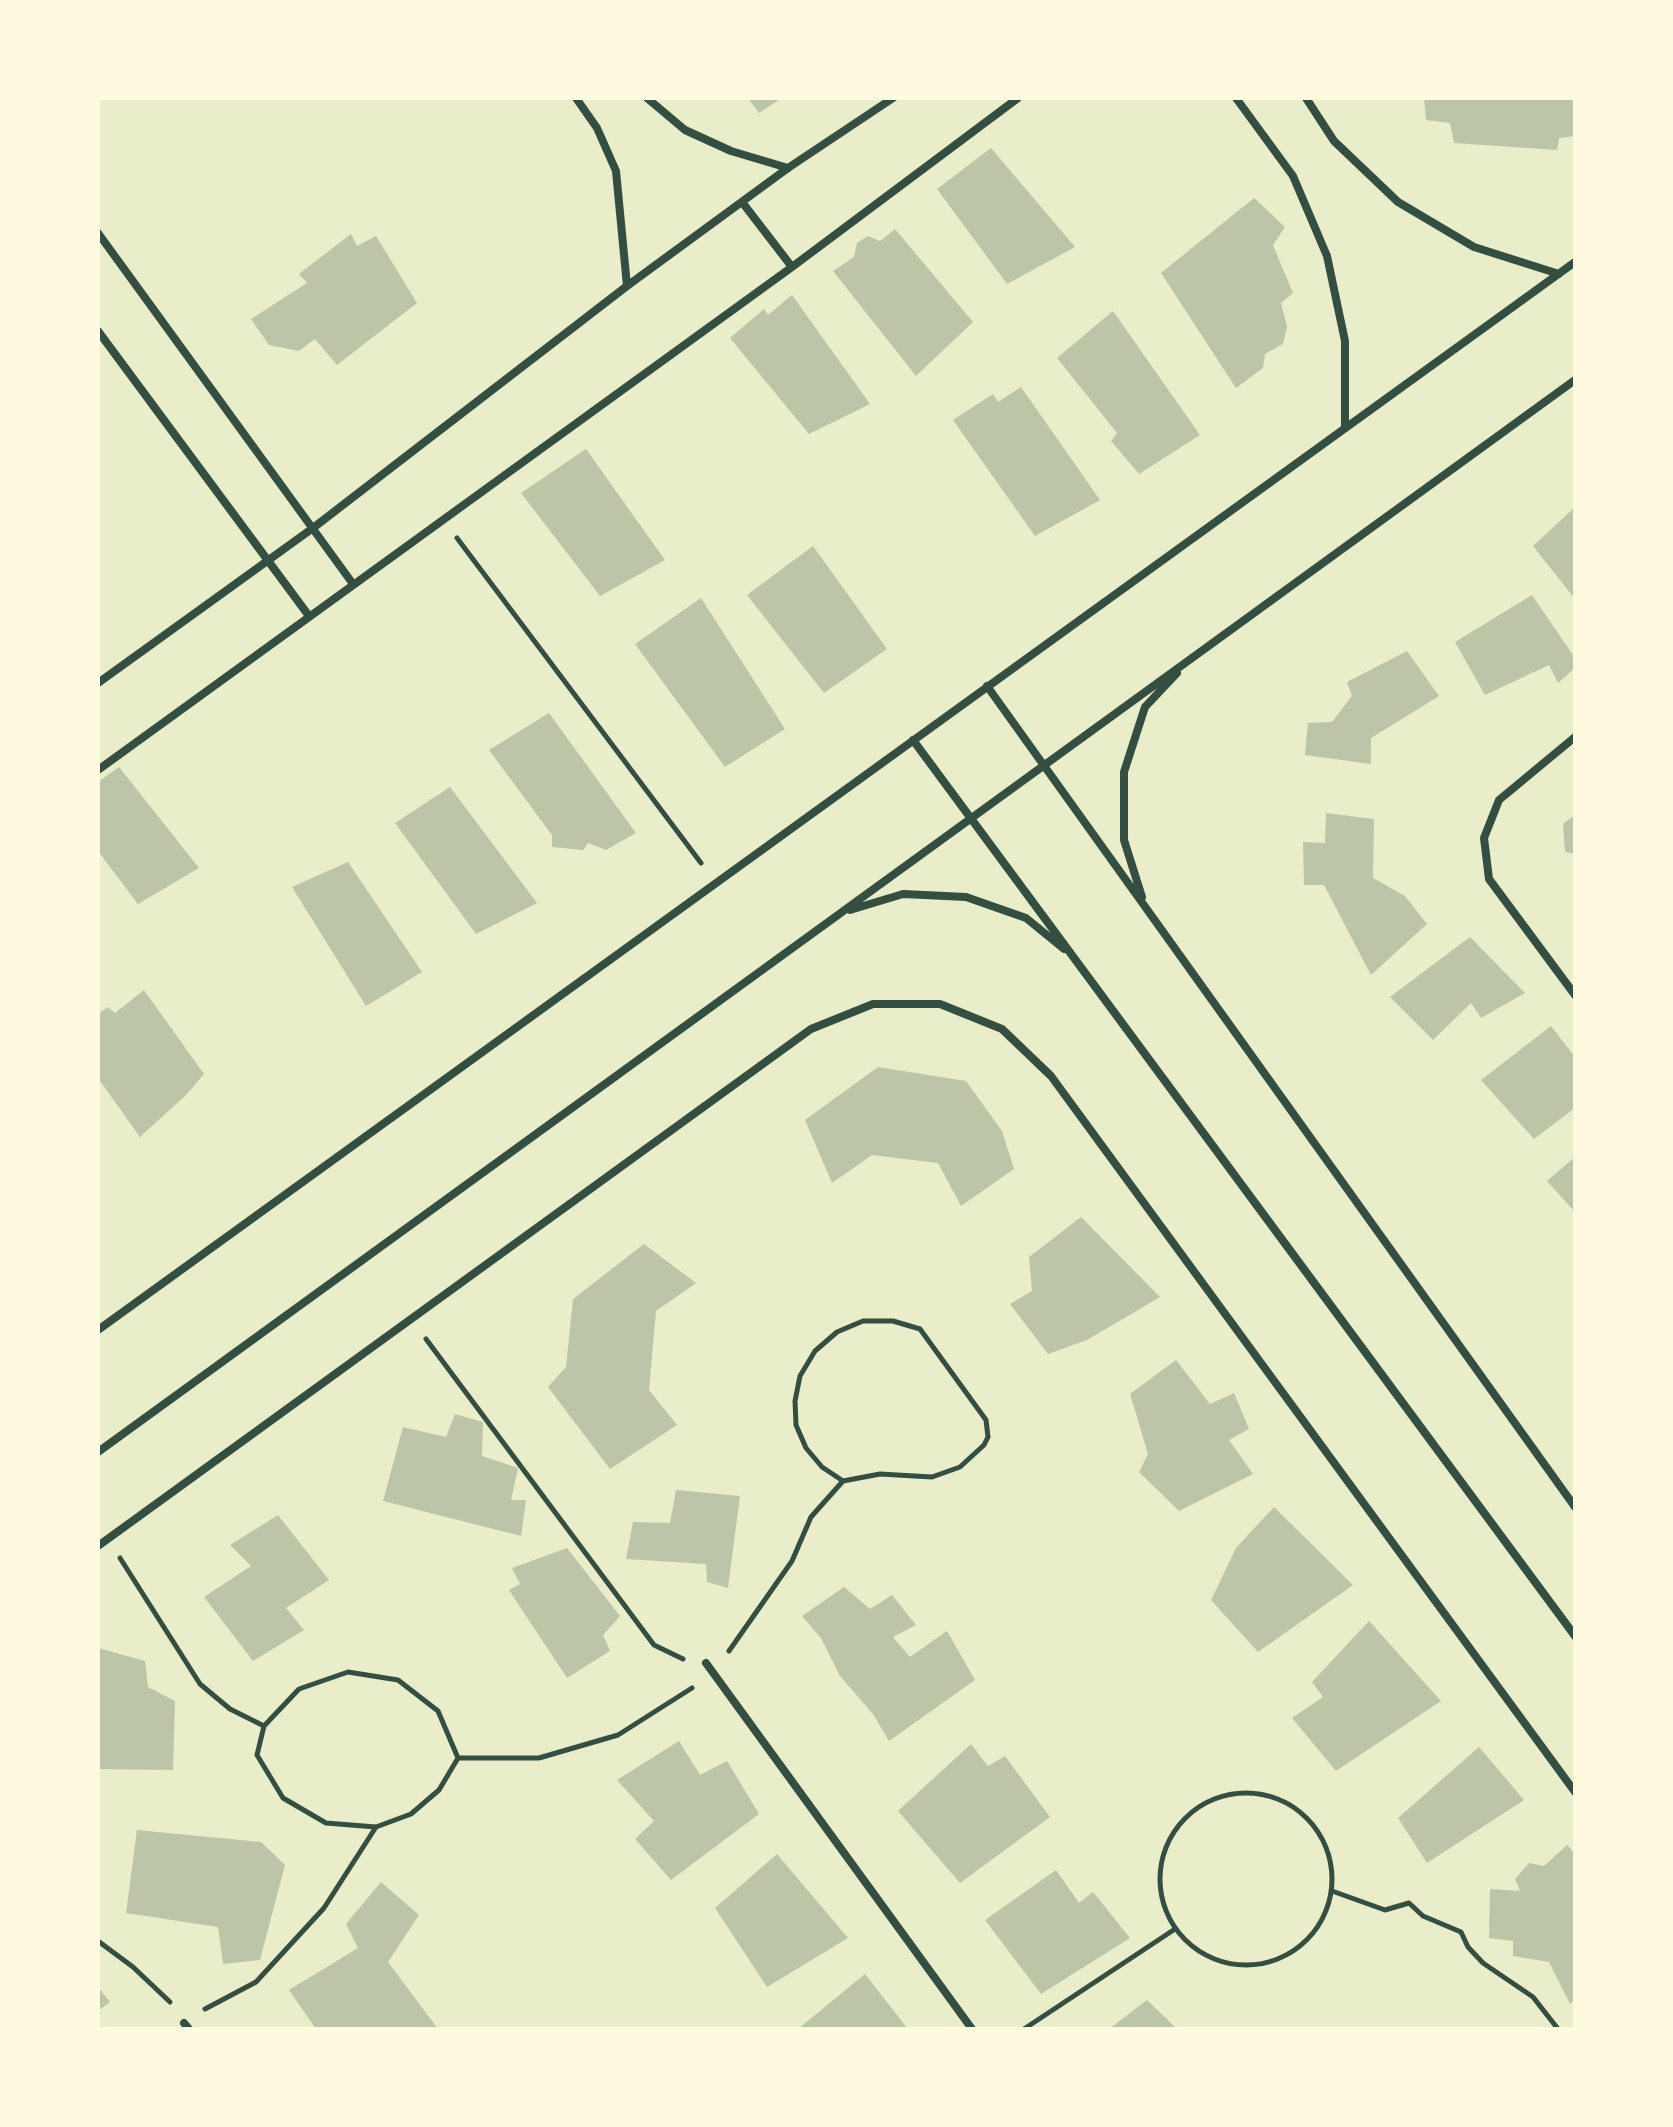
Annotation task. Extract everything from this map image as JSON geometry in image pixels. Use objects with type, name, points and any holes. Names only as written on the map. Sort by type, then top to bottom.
[{"type":"street","points":[[576,98],[597,128],[616,171],[627,286]]},
{"type":"street","points":[[647,98],[685,130],[731,151],[788,168]]},
{"type":"street","points":[[98,683],[313,528],[627,286],[788,168],[893,98]]},
{"type":"street","points":[[98,770],[792,267],[1018,98]]},
{"type":"street","points":[[1236,98],[1293,176],[1327,256],[1345,341],[1345,428]]},
{"type":"street","points":[[1306,98],[1334,141],[1398,202],[1474,247],[1559,274]]},
{"type":"street","points":[[742,202],[792,267]]},
{"type":"street","points":[[98,233],[353,584]]},
{"type":"street","points":[[98,1330],[1575,262]]},
{"type":"street","points":[[98,331],[309,616]]},
{"type":"street","points":[[98,1452],[1575,380]]},
{"type":"street","points":[[1144,905],[1124,840],[1124,772],[1145,707],[1191,659]]},
{"type":"street","points":[[987,686],[1046,764],[1575,1507]]},
{"type":"street","points":[[1575,737],[1499,800],[1484,838],[1489,879],[1575,995]]},
{"type":"street","points":[[913,740],[1575,1636]]},
{"type":"street","points":[[842,912],[903,894],[966,897],[1026,918],[1075,958]]},
{"type":"street","points":[[98,1546],[811,1029],[873,1004],[940,1004],[1002,1029],[1051,1076],[1575,1792]]},
{"type":"street","points":[[706,1663],[972,2029]]},
{"type":"path","points":[[442,518],[716,883]]},
{"type":"path","points":[[411,1319],[654,1645],[679,1659],[706,1663]]},
{"type":"path","points":[[458,1758],[539,1758],[618,1735],[691,1690],[706,1663],[736,1646],[792,1561],[811,1517],[843,1481],[880,1474],[932,1477],[947,1474],[984,1445],[988,1437],[986,1420],[920,1329],[893,1321],[863,1321],[850,1326],[837,1332],[815,1351],[800,1376],[795,1401],[796,1425],[814,1458],[843,1481]]},
{"type":"path","points":[[108,1538],[200,1684],[230,1709],[264,1726]]},
{"type":"path","points":[[348,1672],[398,1680],[438,1711],[458,1758],[439,1790],[411,1814],[376,1827],[326,1823],[283,1798],[257,1755],[264,1726],[299,1689],[348,1672]]},
{"type":"path","points":[[1253,1793],[1267,1796],[1281,1800],[1305,1815],[1322,1837],[1332,1863],[1332,1891],[1325,1916],[1310,1938],[1291,1954],[1266,1964],[1240,1966],[1215,1960],[1193,1948],[1175,1929],[1163,1904],[1159,1877],[1165,1849],[1178,1825],[1199,1806],[1225,1795],[1253,1793]]},
{"type":"path","points":[[98,1941],[162,1992],[186,2026],[256,1982],[324,1908],[376,1827]]},
{"type":"path","points":[[1332,1891],[1385,1910],[1409,1903],[1423,1916],[1461,1932],[1468,1947],[1483,1963],[1533,1997],[1558,2029]]},
{"type":"path","points":[[1024,2029],[1175,1929]]},
{"type":"building","points":[[748,98],[782,98],[759,113]]},
{"type":"building","points":[[1424,98],[1575,98],[1575,136],[1559,138],[1557,150],[1454,143],[1450,123],[1426,120]]},
{"type":"building","points":[[991,148],[1075,247],[1007,284],[937,189]]},
{"type":"building","points":[[1254,198],[1285,227],[1273,245],[1293,293],[1281,303],[1287,326],[1283,344],[1265,354],[1263,368],[1236,388],[1161,273]]},
{"type":"building","points":[[895,229],[973,322],[916,376],[833,271],[854,257],[857,243],[868,236],[880,241]]},
{"type":"building","points":[[351,234],[357,246],[376,236],[417,303],[337,365],[315,339],[299,351],[269,345],[251,319],[307,283],[299,274]]},
{"type":"building","points":[[792,295],[870,404],[809,434],[730,338],[764,309],[768,315]]},
{"type":"building","points":[[1113,311],[1200,435],[1139,474],[1111,441],[1117,433],[1057,358]]},
{"type":"building","points":[[1021,387],[1100,500],[1035,536],[953,420],[993,394],[998,402]]},
{"type":"building","points":[[586,449],[665,560],[600,596],[521,493]]},
{"type":"building","points":[[1575,507],[1575,599],[1533,546]]},
{"type":"building","points":[[813,546],[887,649],[824,693],[747,595]]},
{"type":"building","points":[[1532,595],[1575,658],[1575,668],[1558,683],[1549,665],[1485,695],[1455,642]]},
{"type":"building","points":[[701,598],[785,729],[725,767],[635,644]]},
{"type":"building","points":[[1407,651],[1439,696],[1371,738],[1371,764],[1305,755],[1308,723],[1332,722],[1352,696],[1347,682]]},
{"type":"building","points":[[549,713],[636,833],[606,850],[588,843],[583,850],[552,847],[552,835],[489,750]]},
{"type":"building","points":[[119,767],[199,868],[138,904],[98,851],[98,782]]},
{"type":"building","points":[[450,787],[537,903],[476,934],[395,823]]},
{"type":"building","points":[[1326,813],[1374,819],[1373,878],[1405,896],[1427,924],[1371,975],[1324,885],[1304,885],[1303,842],[1325,843]]},
{"type":"building","points":[[1575,815],[1575,854],[1565,852],[1563,824]]},
{"type":"building","points":[[348,862],[422,972],[366,1006],[292,887]]},
{"type":"building","points":[[1470,937],[1525,993],[1481,1018],[1471,1003],[1433,1040],[1390,997]]},
{"type":"building","points":[[144,990],[204,1074],[140,1137],[98,1078],[98,1014],[108,1007],[115,1013]]},
{"type":"building","points":[[1551,1026],[1575,1057],[1575,1108],[1534,1139],[1481,1080]]},
{"type":"building","points":[[878,1067],[966,1081],[1002,1131],[1014,1169],[961,1206],[938,1163],[872,1155],[832,1183],[805,1120]]},
{"type":"building","points":[[1575,1157],[1575,1212],[1547,1181]]},
{"type":"building","points":[[1081,1217],[1160,1297],[1087,1340],[1048,1354],[1010,1304],[1032,1291],[1029,1257]]},
{"type":"building","points":[[644,1244],[696,1283],[656,1311],[649,1390],[677,1425],[610,1469],[548,1387],[566,1367],[573,1299]]},
{"type":"building","points":[[1176,1360],[1210,1404],[1234,1393],[1249,1429],[1229,1440],[1253,1474],[1179,1511],[1139,1472],[1148,1454],[1130,1394]]},
{"type":"building","points":[[455,1414],[483,1422],[482,1456],[518,1468],[511,1500],[526,1500],[521,1536],[383,1501],[403,1427],[446,1437]]},
{"type":"building","points":[[676,1490],[740,1496],[728,1588],[707,1582],[706,1564],[626,1559],[633,1522],[670,1523]]},
{"type":"building","points":[[1274,1507],[1353,1585],[1258,1652],[1211,1600],[1236,1548]]},
{"type":"building","points":[[278,1515],[329,1580],[286,1608],[304,1630],[253,1661],[204,1597],[251,1566],[230,1545]]},
{"type":"building","points":[[567,1548],[620,1616],[603,1635],[610,1651],[567,1678],[509,1590],[520,1584],[512,1568]]},
{"type":"building","points":[[844,1587],[870,1609],[892,1595],[916,1625],[893,1637],[910,1657],[947,1631],[975,1680],[889,1741],[873,1714],[840,1676],[821,1638],[802,1616]]},
{"type":"building","points":[[1369,1621],[1441,1701],[1336,1771],[1292,1718],[1323,1697],[1312,1682]]},
{"type":"building","points":[[98,1648],[145,1661],[148,1687],[175,1701],[173,1770],[98,1769]]},
{"type":"building","points":[[679,1741],[700,1775],[727,1761],[759,1814],[671,1880],[635,1839],[654,1821],[617,1780]]},
{"type":"building","points":[[971,1744],[988,1766],[1005,1756],[1050,1817],[960,1883],[898,1811]]},
{"type":"building","points":[[1479,1747],[1524,1800],[1427,1863],[1398,1818]]},
{"type":"building","points":[[137,1830],[261,1842],[285,1865],[260,1960],[223,1964],[218,1927],[126,1913]]},
{"type":"building","points":[[1567,1845],[1575,1854],[1575,1999],[1570,2004],[1549,1962],[1513,1956],[1513,1941],[1489,1938],[1490,1889],[1520,1891],[1515,1879],[1529,1863],[1544,1866]]},
{"type":"building","points":[[777,1854],[848,1938],[767,1987],[715,1908]]},
{"type":"building","points":[[1056,1870],[1079,1903],[1093,1892],[1130,1938],[1041,1994],[985,1920]]},
{"type":"building","points":[[381,1882],[419,1915],[388,1962],[438,2029],[316,2029],[289,1990],[358,1948],[346,1924]]},
{"type":"building","points":[[865,1974],[908,2029],[798,2029]]},
{"type":"building","points":[[98,1987],[110,2002],[98,2011]]},
{"type":"building","points":[[1147,2000],[1177,2029],[1109,2029]]}]
